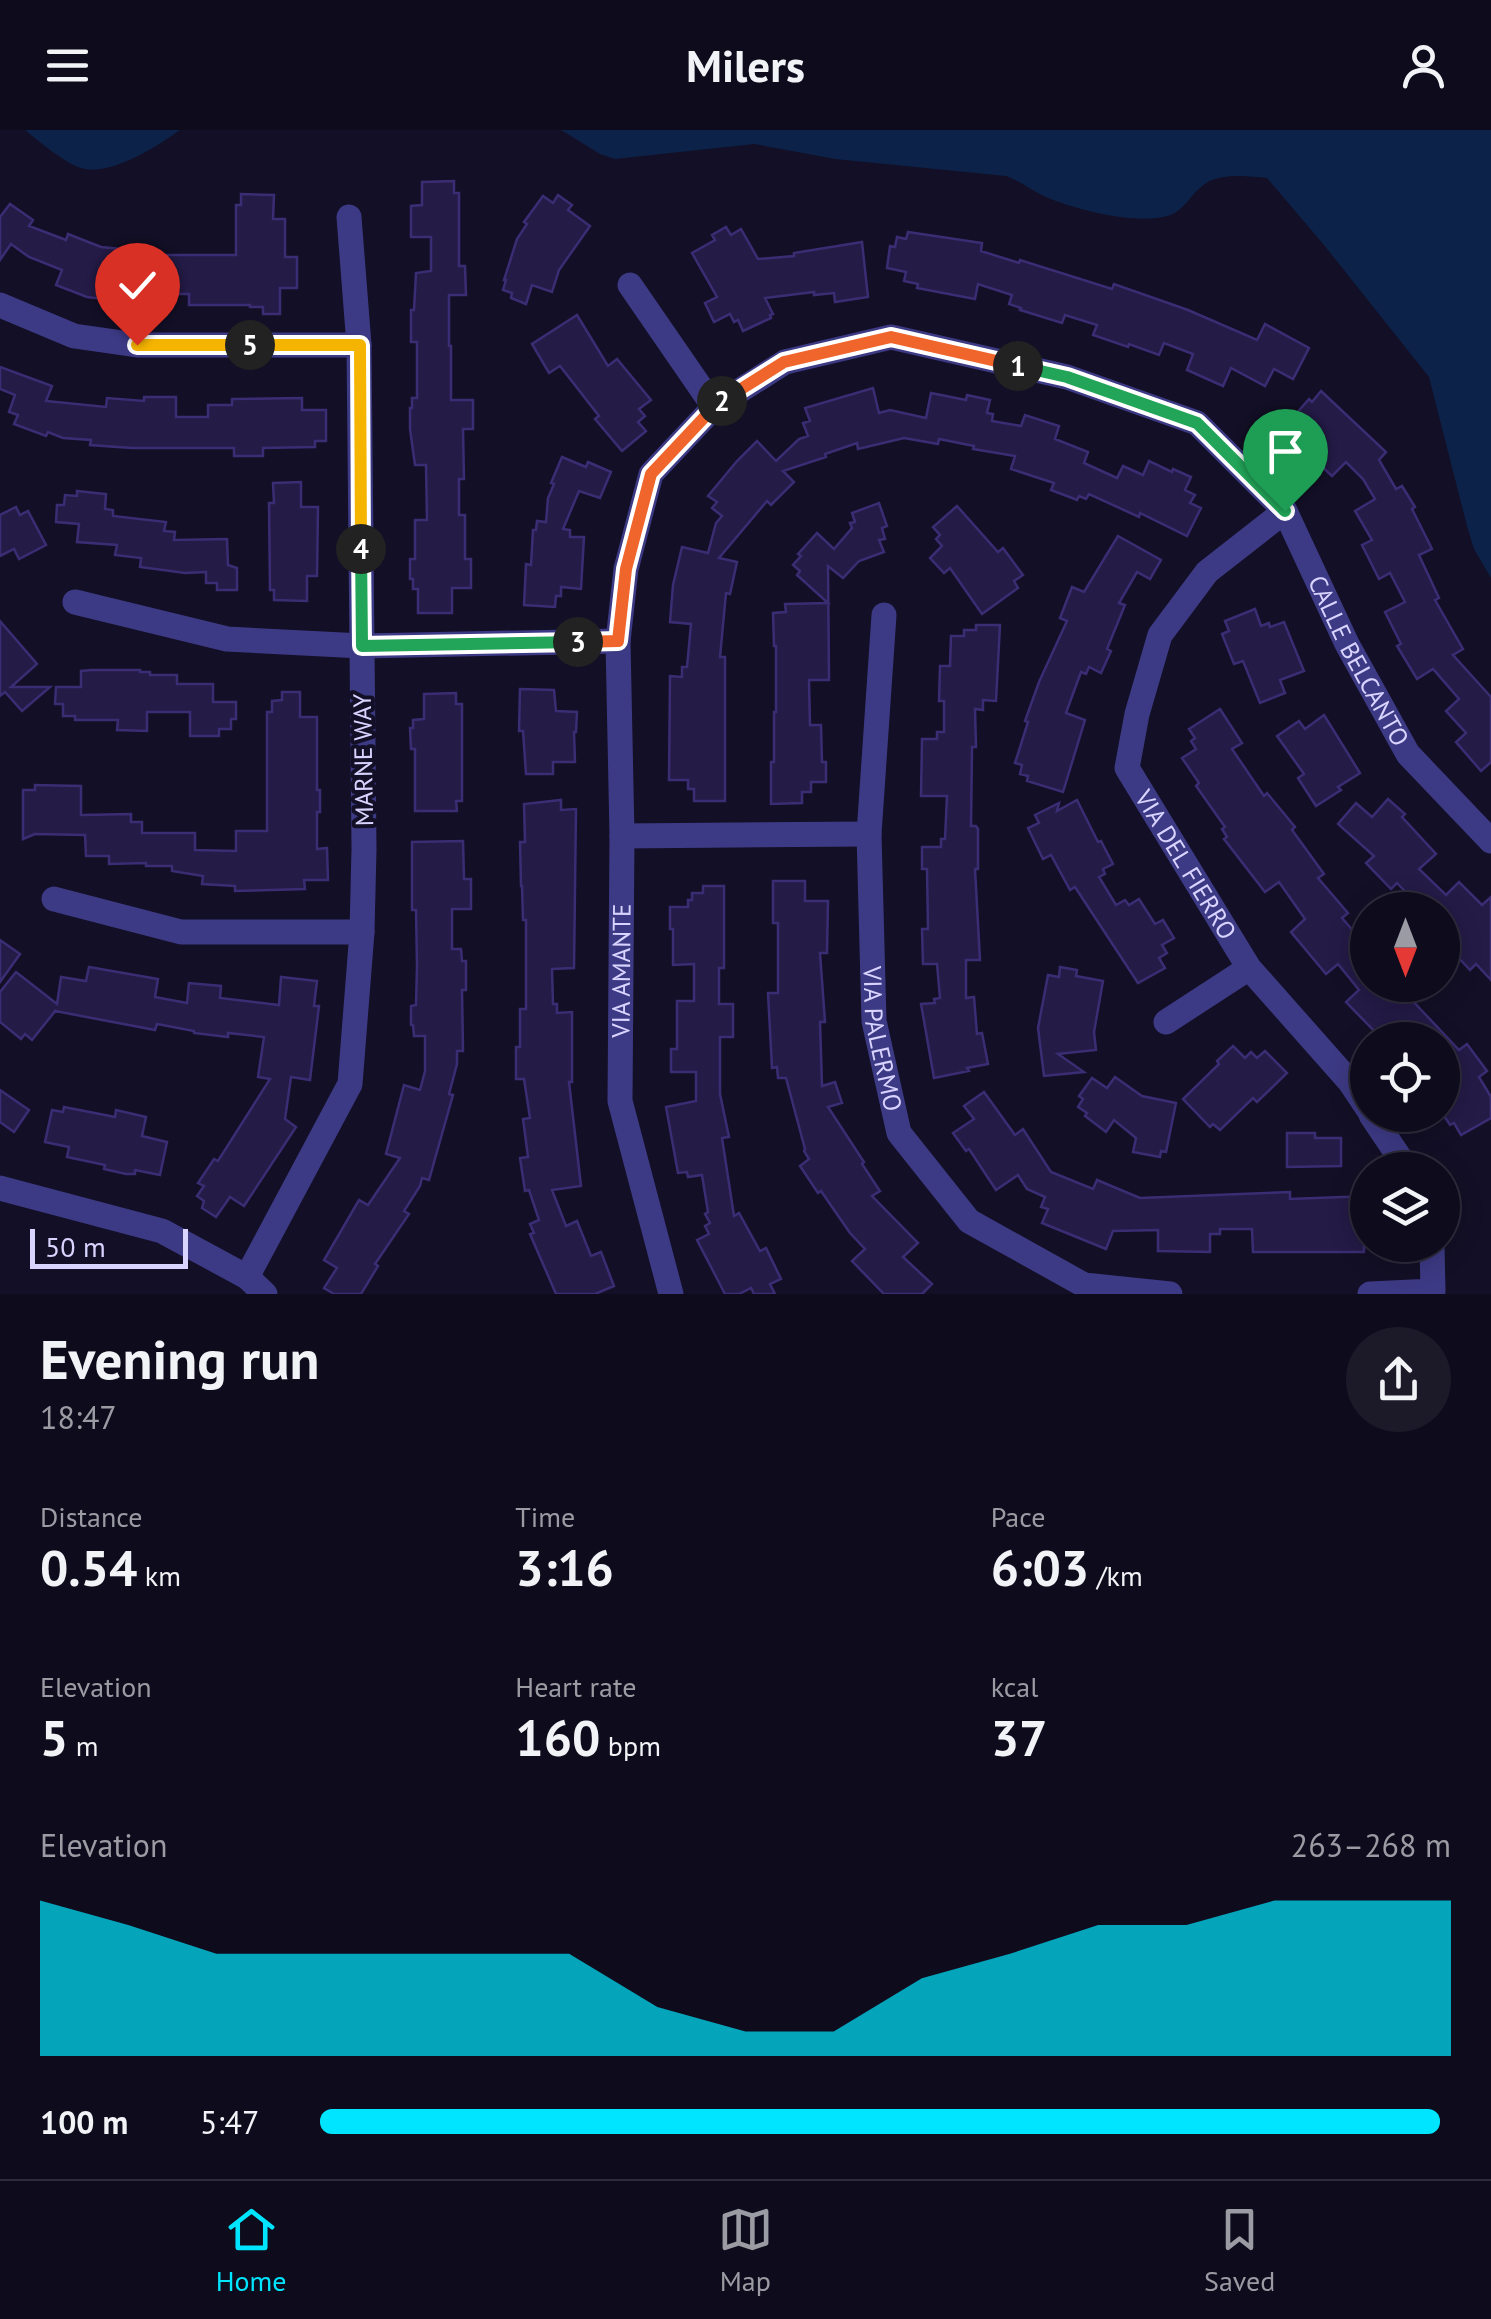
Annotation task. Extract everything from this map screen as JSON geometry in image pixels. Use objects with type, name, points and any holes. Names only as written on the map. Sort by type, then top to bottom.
[{"type":"street","name":"MARNE WAY","points":[[256,1286],[350,1084],[364,849],[360,345],[349,217]]},
{"type":"street","points":[[630,285],[714,407]]},
{"type":"street","points":[[0,305],[74,336],[137,345],[360,345]]},
{"type":"street","name":"CALLE BELCANTO","points":[[618,641],[626,569],[651,474],[714,407],[784,362],[891,337],[1067,377],[1197,423],[1285,511],[1347,644],[1408,754],[1491,841]]},
{"type":"street","name":"VIA DEL FIERRO","points":[[1285,511],[1208,572],[1160,635],[1136,714],[1127,768],[1248,968],[1350,1082]]},
{"type":"street","points":[[74,602],[227,639],[362,646],[618,641]]},
{"type":"street","name":"VIA PALERMO","points":[[884,615],[869,834],[874,1022],[899,1133],[969,1222],[1084,1285],[1170,1294]]},
{"type":"street","name":"VIA AMANTE","points":[[618,641],[622,836],[620,1101],[671,1294]]},
{"type":"street","points":[[622,836],[869,834]]},
{"type":"street","points":[[54,899],[181,932],[362,932]]},
{"type":"street","points":[[1166,1022],[1248,968]]},
{"type":"street","points":[[0,1188],[162,1231],[256,1286]]},
{"type":"street","points":[[1370,1294],[1434,1291],[1433,1262]]},
{"type":"water","points":[[25,130],[180,130],[135,157],[109,167],[85,169],[70,163]]},
{"type":"water","points":[[561,130],[1491,130],[1491,578],[1474,549],[1429,377],[1267,178],[1215,179],[1173,214],[1139,219],[1073,207],[1006,176],[835,159],[754,144],[615,159]]},
{"type":"building","points":[[454,181],[454,193],[459,193],[459,266],[465,266],[466,295],[449,295],[451,400],[473,400],[473,429],[463,429],[464,479],[459,479],[459,515],[465,515],[465,559],[471,559],[471,588],[452,588],[452,613],[418,613],[418,589],[413,589],[410,579],[410,559],[415,559],[415,520],[427,520],[426,465],[415,465],[410,429],[412,398],[417,398],[417,342],[411,342],[411,310],[416,273],[431,271],[431,237],[411,237],[411,206],[422,205],[422,182]]},
{"type":"building","points":[[241,194],[274,195],[273,219],[285,219],[285,257],[297,257],[297,288],[280,288],[280,314],[263,314],[263,307],[250,305],[189,305],[189,294],[164,294],[164,288],[131,284],[129,302],[87,297],[56,285],[62,270],[29,257],[11,244],[0,260],[0,217],[10,204],[33,220],[29,226],[66,240],[68,234],[101,247],[142,251],[142,255],[236,255],[236,205],[241,205]]},
{"type":"building","points":[[558,195],[572,205],[568,210],[590,226],[559,270],[552,292],[532,285],[526,304],[503,290],[504,280],[517,239],[527,224],[524,222],[543,196],[553,203]]},
{"type":"building","points":[[726,227],[731,235],[741,229],[758,259],[862,242],[868,297],[835,302],[834,293],[814,292],[765,298],[773,314],[771,318],[743,331],[730,314],[714,322],[705,303],[717,297],[692,253],[715,240],[712,235]]},
{"type":"building","points":[[908,232],[982,243],[981,251],[1112,289],[1114,284],[1257,340],[1265,324],[1309,348],[1293,379],[1274,369],[1265,386],[1231,368],[1223,386],[1187,370],[1193,354],[1164,343],[1159,355],[1129,344],[1128,347],[1093,335],[1097,325],[1065,315],[1062,323],[1020,310],[1009,304],[1012,295],[978,284],[975,299],[917,288],[918,284],[904,281],[906,272],[887,268],[890,246],[895,247],[897,237],[906,239]]},
{"type":"building","points":[[577,315],[608,366],[617,359],[651,400],[639,409],[645,416],[638,422],[646,431],[622,451],[560,366],[549,373],[532,344]]},
{"type":"building","points":[[0,367],[52,386],[46,401],[106,407],[107,398],[144,401],[144,397],[176,397],[176,417],[208,417],[208,405],[232,405],[232,399],[302,398],[302,410],[326,410],[326,441],[315,441],[315,447],[263,448],[263,456],[234,456],[234,448],[132,448],[90,445],[91,440],[63,438],[48,432],[46,436],[14,424],[18,415],[9,412],[15,395],[0,389]]},
{"type":"building","points":[[873,388],[879,413],[890,410],[926,418],[931,393],[990,400],[987,413],[993,414],[992,421],[1021,426],[1025,415],[1059,426],[1055,439],[1088,452],[1084,463],[1117,478],[1123,466],[1143,475],[1149,461],[1191,477],[1185,490],[1195,495],[1190,503],[1201,508],[1187,536],[1089,494],[1086,499],[1079,496],[1077,500],[1051,490],[1054,483],[1011,469],[1015,456],[939,439],[938,444],[904,438],[858,449],[857,443],[783,471],[794,482],[771,505],[767,501],[719,558],[737,562],[730,594],[726,593],[720,657],[725,657],[725,801],[694,801],[694,789],[688,789],[688,780],[669,780],[670,676],[682,677],[682,667],[687,667],[691,624],[670,622],[682,547],[708,553],[716,523],[722,516],[712,508],[717,502],[708,496],[757,441],[776,461],[799,439],[808,436],[803,423],[810,421],[805,408]]},
{"type":"building","points":[[1321,391],[1386,452],[1379,460],[1396,489],[1402,486],[1415,507],[1412,509],[1432,549],[1419,555],[1439,598],[1435,600],[1463,649],[1453,655],[1491,697],[1491,762],[1481,771],[1456,742],[1466,733],[1446,711],[1459,699],[1433,669],[1417,679],[1397,646],[1401,644],[1385,612],[1405,602],[1390,573],[1379,579],[1362,545],[1372,540],[1355,511],[1375,499],[1346,462],[1332,476],[1282,430]]},
{"type":"building","points":[[562,457],[611,472],[600,498],[579,491],[563,529],[570,530],[570,537],[584,537],[581,589],[561,587],[555,607],[524,605],[533,530],[537,521],[546,522],[554,484],[551,483]]},
{"type":"building","points":[[301,482],[301,507],[318,507],[317,576],[307,576],[307,601],[274,600],[274,590],[270,590],[269,503],[274,503],[273,483]]},
{"type":"building","points":[[77,491],[106,494],[105,509],[113,510],[113,516],[166,522],[164,531],[175,532],[174,540],[227,539],[228,565],[237,568],[237,590],[217,590],[217,583],[206,583],[206,572],[140,567],[141,558],[115,555],[117,545],[77,542],[79,524],[56,522],[57,505],[64,505],[65,495],[77,496]]},
{"type":"building","points":[[879,503],[887,526],[882,528],[885,539],[879,540],[884,552],[859,561],[843,578],[828,566],[829,680],[809,680],[810,725],[821,725],[826,782],[811,782],[811,792],[802,792],[802,803],[771,804],[776,712],[773,613],[786,612],[785,604],[828,603],[797,575],[800,571],[793,565],[801,556],[798,554],[817,533],[834,549],[852,528],[850,523],[855,522],[852,513]]},
{"type":"building","points":[[957,506],[998,552],[1003,548],[1023,575],[1014,581],[1018,588],[982,614],[950,568],[944,573],[930,558],[942,546],[933,527]]},
{"type":"building","points":[[16,507],[20,515],[28,511],[46,545],[19,559],[14,549],[0,556],[0,515]]},
{"type":"building","points":[[1118,536],[1161,560],[1150,579],[1137,572],[1119,603],[1125,605],[1101,673],[1089,667],[1086,674],[1081,672],[1066,713],[1085,720],[1063,792],[1027,781],[1028,776],[1020,774],[1022,765],[1015,763],[1039,682],[1067,621],[1060,618],[1072,587],[1084,592]]},
{"type":"building","points":[[1255,609],[1261,626],[1284,622],[1304,671],[1280,680],[1285,693],[1260,703],[1243,661],[1234,664],[1222,634],[1229,631],[1225,621]]},
{"type":"building","points":[[0,621],[37,664],[11,687],[50,687],[22,711],[5,692],[0,696]]},
{"type":"building","points":[[976,625],[1000,625],[996,701],[983,700],[983,710],[975,709],[971,826],[978,829],[975,869],[980,960],[966,960],[966,998],[974,997],[977,1034],[982,1033],[988,1064],[934,1078],[921,1004],[935,1003],[934,999],[940,998],[937,964],[923,964],[922,929],[928,929],[927,869],[922,869],[922,847],[941,847],[941,839],[945,839],[947,796],[921,796],[922,739],[937,739],[937,732],[944,732],[944,701],[939,701],[940,666],[950,666],[951,636],[964,636],[964,630],[976,630]]},
{"type":"building","points":[[140,670],[150,675],[177,675],[177,684],[213,684],[213,702],[236,702],[236,719],[231,719],[231,729],[219,729],[219,736],[190,736],[190,712],[147,712],[147,731],[117,730],[118,720],[75,720],[75,716],[63,716],[63,704],[55,704],[56,687],[81,687],[81,671]]},
{"type":"building","points":[[520,689],[554,690],[556,711],[577,712],[575,762],[553,762],[553,774],[526,774],[523,731],[519,731]]},
{"type":"building","points":[[282,692],[300,692],[300,717],[317,717],[317,849],[327,848],[328,880],[304,880],[305,889],[235,891],[235,886],[202,884],[203,876],[172,871],[172,866],[109,864],[109,856],[86,856],[85,835],[35,834],[23,839],[23,790],[35,790],[35,785],[81,786],[81,815],[131,814],[131,822],[142,822],[142,833],[195,833],[195,850],[236,851],[236,831],[267,831],[267,712],[272,712],[272,701],[282,700]]},
{"type":"building","points":[[456,693],[456,704],[462,704],[462,801],[456,801],[457,811],[415,811],[415,749],[411,749],[410,728],[413,720],[424,719],[424,694]]},
{"type":"building","points":[[1220,709],[1242,743],[1232,749],[1264,796],[1267,793],[1295,827],[1292,830],[1324,874],[1318,878],[1348,913],[1342,918],[1350,927],[1350,979],[1338,964],[1326,974],[1291,932],[1305,919],[1279,882],[1265,892],[1224,839],[1225,827],[1182,758],[1196,749],[1189,729]]},
{"type":"building","points":[[1324,715],[1360,773],[1316,806],[1298,778],[1304,774],[1277,736],[1299,721],[1305,729]]},
{"type":"building","points":[[1388,799],[1405,814],[1402,817],[1436,854],[1419,869],[1443,892],[1406,892],[1397,883],[1391,889],[1366,863],[1374,856],[1338,824],[1356,803],[1372,817]]},
{"type":"building","points":[[561,800],[561,810],[576,809],[574,968],[552,969],[553,1004],[557,1004],[557,1013],[572,1012],[569,1082],[581,1186],[552,1190],[566,1226],[577,1221],[591,1256],[601,1252],[614,1286],[595,1294],[556,1294],[530,1234],[534,1233],[530,1224],[539,1220],[529,1190],[525,1191],[520,1158],[528,1157],[523,1119],[530,1118],[524,1079],[516,1079],[520,1009],[526,1009],[526,920],[520,842],[525,842],[524,804]]},
{"type":"building","points":[[1077,800],[1113,864],[1103,869],[1105,874],[1099,877],[1116,905],[1125,900],[1129,905],[1139,899],[1155,924],[1163,920],[1174,938],[1162,945],[1167,953],[1159,958],[1165,968],[1138,983],[1075,887],[1070,890],[1051,855],[1043,859],[1028,828],[1039,823],[1035,815],[1059,803],[1057,811]]},
{"type":"building","points":[[463,841],[464,879],[471,879],[471,909],[452,909],[452,949],[461,949],[462,961],[466,961],[466,990],[462,990],[463,1051],[457,1051],[449,1094],[453,1095],[429,1180],[422,1178],[404,1211],[409,1214],[375,1264],[378,1266],[361,1294],[334,1294],[324,1288],[337,1268],[324,1260],[359,1200],[368,1205],[400,1158],[386,1154],[404,1085],[420,1090],[425,1071],[425,1036],[414,1036],[411,1025],[417,966],[412,842]]},
{"type":"building","points":[[773,881],[805,881],[805,901],[828,901],[827,953],[820,953],[825,1022],[820,1022],[822,1086],[835,1082],[842,1103],[828,1107],[880,1191],[872,1196],[918,1243],[903,1257],[932,1284],[922,1294],[884,1294],[852,1261],[865,1249],[800,1166],[809,1159],[786,1078],[778,1078],[777,1067],[772,1068],[768,993],[778,993],[778,923],[773,923]]},
{"type":"building","points":[[1459,882],[1482,905],[1491,897],[1491,980],[1476,964],[1470,970],[1460,959],[1460,892],[1449,892]]},
{"type":"building","points":[[703,886],[724,886],[724,968],[719,968],[719,1004],[733,1004],[733,1037],[720,1037],[720,1094],[729,1137],[722,1138],[734,1216],[739,1213],[760,1251],[766,1248],[781,1279],[770,1284],[775,1294],[754,1294],[751,1288],[739,1294],[725,1294],[697,1240],[709,1234],[705,1226],[710,1223],[705,1214],[708,1212],[702,1175],[688,1177],[687,1172],[678,1173],[666,1107],[696,1101],[696,1072],[671,1072],[671,1049],[677,1049],[677,1001],[694,1001],[694,964],[673,965],[670,907],[688,907],[692,893],[703,893]]},
{"type":"building","points":[[0,940],[20,954],[0,982]]},
{"type":"building","points":[[89,967],[158,979],[155,997],[187,1003],[189,983],[221,986],[220,998],[279,1005],[281,977],[317,981],[314,1006],[319,1006],[310,1080],[291,1077],[285,1119],[296,1127],[244,1206],[230,1197],[216,1217],[202,1208],[204,1201],[197,1196],[204,1186],[198,1183],[214,1159],[218,1161],[270,1079],[258,1077],[264,1037],[194,1033],[157,1024],[155,1030],[55,1011],[32,1040],[25,1034],[21,1039],[0,1022],[0,992],[16,972],[57,1004],[61,977],[86,981]]},
{"type":"building","points":[[1060,967],[1077,970],[1076,976],[1103,981],[1094,1032],[1096,1050],[1058,1054],[1084,1072],[1044,1076],[1038,1028],[1048,975],[1059,977]]},
{"type":"building","points":[[1350,998],[1350,1002],[1414,1002],[1433,1022],[1365,1022],[1346,1002]]},
{"type":"building","points":[[1467,1044],[1487,1071],[1479,1077],[1491,1097],[1491,1118],[1461,1135],[1460,1049]]},
{"type":"building","points":[[1233,1046],[1245,1058],[1251,1052],[1257,1058],[1265,1051],[1287,1073],[1220,1130],[1213,1124],[1210,1127],[1183,1099]]},
{"type":"building","points":[[1115,1077],[1142,1096],[1176,1103],[1166,1152],[1161,1151],[1160,1157],[1133,1152],[1136,1138],[1114,1120],[1106,1132],[1078,1107],[1083,1099],[1079,1096],[1092,1078],[1107,1088]]},
{"type":"building","points":[[0,1090],[29,1110],[14,1132],[0,1122]]},
{"type":"building","points":[[984,1092],[1015,1135],[1023,1129],[1051,1172],[1093,1189],[1097,1180],[1140,1198],[1290,1192],[1290,1199],[1350,1197],[1350,1252],[1253,1252],[1252,1229],[1220,1229],[1220,1234],[1210,1234],[1210,1252],[1158,1251],[1158,1230],[1113,1231],[1106,1249],[1042,1223],[1048,1209],[1041,1207],[1045,1197],[1027,1189],[1018,1175],[996,1190],[969,1149],[966,1151],[953,1133],[974,1119],[964,1106]]},
{"type":"building","points":[[64,1107],[115,1117],[116,1110],[146,1117],[142,1136],[167,1142],[160,1175],[104,1169],[105,1165],[67,1157],[69,1147],[45,1142],[52,1110],[63,1112]]},
{"type":"building","points":[[1287,1133],[1341,1138],[1341,1166],[1287,1167]]},
{"type":"route","points":[[137,345],[360,345],[362,646],[618,641],[626,569],[651,474],[714,407],[784,362],[891,337],[1067,377],[1197,423],[1285,511]]}]
